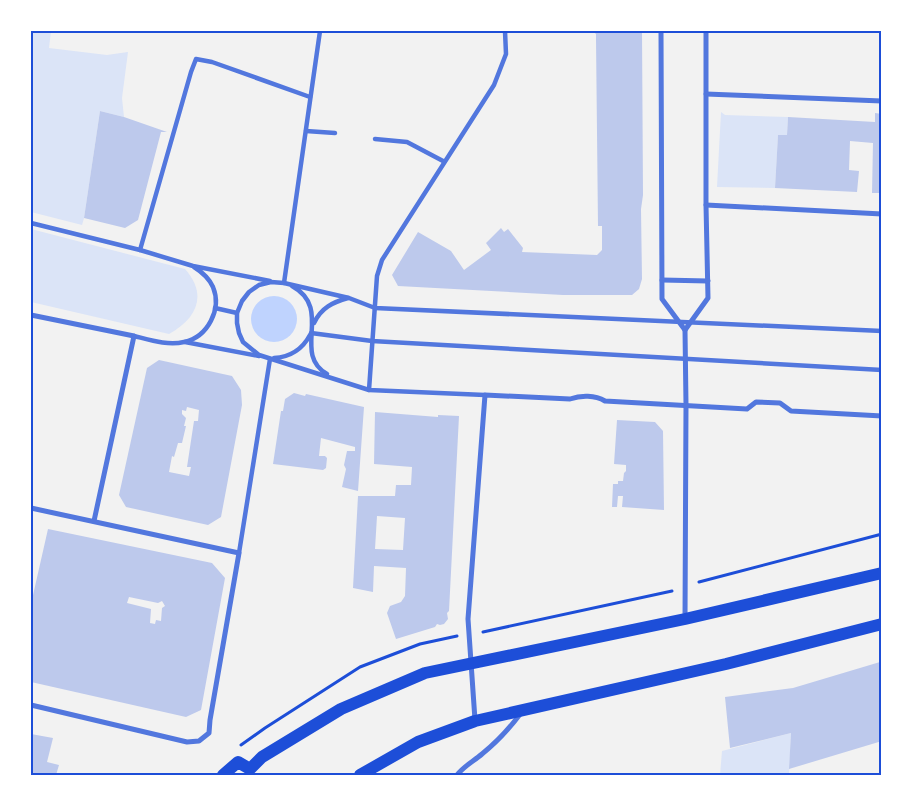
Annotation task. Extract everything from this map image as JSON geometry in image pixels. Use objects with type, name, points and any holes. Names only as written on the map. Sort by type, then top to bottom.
[{"type":"main road","points":[[223,775],[238,762],[250,769],[262,756],[341,709],[426,673],[685,619],[882,573]]},
{"type":"main road","points":[[360,775],[418,742],[475,720],[726,664],[882,624]]},
{"type":"street","points":[[284,282],[320,31]]},
{"type":"street","points":[[369,390],[377,276],[382,260],[443,161],[494,85],[506,54],[505,31]]},
{"type":"street","points":[[661,31],[662,298],[685,330]]},
{"type":"street","points":[[685,619],[685,330],[708,298],[706,31]]},
{"type":"street","points":[[140,250],[196,59],[212,62],[310,97]]},
{"type":"street","points":[[706,94],[882,101]]},
{"type":"street","points":[[306,131],[336,133]]},
{"type":"street","points":[[375,139],[407,142],[443,161]]},
{"type":"street","points":[[706,205],[882,214]]},
{"type":"street","points":[[31,223],[140,250],[193,266],[284,282],[349,298],[375,308],[882,331]]},
{"type":"street","points":[[185,342],[198,336],[206,329],[212,319],[215,308],[216,298],[213,287],[203,273],[193,266]]},
{"type":"street","points":[[662,280],[708,281]]},
{"type":"street","points":[[336,379],[324,373],[315,362],[310,348],[313,314],[309,302],[296,288],[284,282],[271,282],[260,285],[249,292],[237,313],[238,333],[243,342],[259,355],[369,390],[570,399],[580,396],[599,398],[605,401],[747,409],[756,402],[780,404],[791,411],[882,416]]},
{"type":"street","points":[[31,315],[165,343],[185,342],[270,358],[282,358],[294,353],[304,344],[311,333],[315,321],[323,310],[335,302],[349,298]]},
{"type":"street","points":[[215,308],[237,313]]},
{"type":"street","points":[[311,333],[372,341],[882,370]]},
{"type":"street","points":[[94,520],[134,336]]},
{"type":"street","points":[[31,705],[187,742],[200,741],[209,733],[270,358]]},
{"type":"street","points":[[475,720],[468,634],[485,395]]},
{"type":"street","points":[[31,508],[94,520],[239,553]]},
{"type":"street","points":[[457,775],[505,734],[524,708]]},
{"type":"path","points":[[240,746],[360,667],[420,644],[655,595],[882,534]]},
{"type":"shaded area","points":[[31,31],[51,31],[49,48],[107,55],[128,52],[122,98],[124,117],[100,111],[82,225],[31,212]]},
{"type":"shaded area","points":[[721,112],[725,115],[788,117],[787,135],[778,135],[775,188],[717,187]]},
{"type":"shaded area","points":[[31,229],[185,269],[196,288],[196,305],[187,321],[169,334],[31,302]]},
{"type":"shaded area","points":[[791,733],[789,775],[720,775],[722,751]]},
{"type":"water","points":[[269,296],[279,296],[293,306],[297,319],[293,332],[287,338],[279,342],[269,342],[255,332],[251,324],[251,314],[261,300]]},
{"type":"building","points":[[593,31],[642,31],[643,195],[641,209],[642,279],[639,289],[632,295],[563,295],[398,286],[392,275],[418,232],[451,251],[464,270],[491,250],[486,243],[501,228],[504,232],[508,229],[523,248],[522,252],[597,255],[602,250],[602,226],[598,226],[596,34]]},
{"type":"building","points":[[100,111],[167,132],[161,132],[138,220],[125,228],[84,218]]},
{"type":"building","points":[[875,113],[882,114],[882,193],[872,193],[873,143],[850,141],[849,170],[859,171],[857,192],[775,188],[778,135],[787,135],[788,117],[875,122]]},
{"type":"building","points":[[159,360],[232,376],[241,390],[242,405],[221,517],[208,525],[126,507],[119,495],[147,368]],"holes":[[[187,407],[199,410],[198,421],[194,421],[187,467],[191,467],[189,476],[169,472],[172,456],[174,457],[178,443],[182,443],[186,426],[184,426],[186,418],[182,414],[182,410],[186,411]]]},
{"type":"building","points":[[294,393],[364,407],[358,491],[342,487],[347,451],[355,451],[355,447],[321,438],[319,456],[327,458],[326,468],[323,470],[273,464],[281,411],[283,411],[285,399]]},
{"type":"building","points":[[375,412],[438,417],[438,415],[459,416],[448,619],[444,624],[437,624],[435,627],[396,639],[387,613],[390,606],[401,602],[405,596],[406,568],[374,566],[373,592],[353,588],[358,496],[395,496],[396,485],[411,485],[412,467],[374,464]],"holes":[[[377,516],[405,518],[403,550],[375,549]]]},
{"type":"building","points":[[617,420],[655,422],[663,431],[664,510],[622,507],[623,496],[618,496],[617,507],[612,507],[613,484],[623,481],[626,471],[626,465],[614,464]]},
{"type":"building","points":[[48,529],[212,563],[225,578],[201,710],[186,717],[31,682],[31,604]],"holes":[[[129,597],[158,603],[162,601],[165,606],[162,608],[161,621],[156,620],[155,624],[150,623],[151,609],[127,603]]]},
{"type":"building","points":[[880,662],[882,667],[882,741],[789,769],[791,733],[730,748],[725,697],[793,688]]},
{"type":"building","points":[[31,734],[53,738],[47,762],[59,765],[56,775],[31,775]]}]
